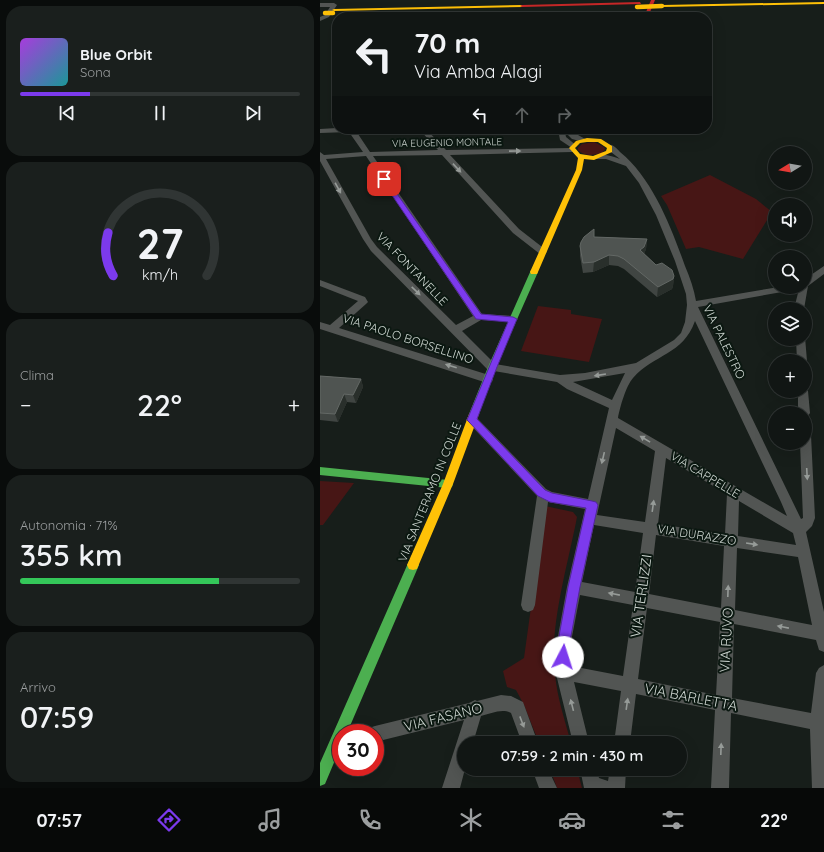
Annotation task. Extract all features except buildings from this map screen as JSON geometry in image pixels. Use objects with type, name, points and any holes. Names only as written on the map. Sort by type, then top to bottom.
[{"type":"main road","points":[[452,8],[511,0]]},
{"type":"main road","points":[[551,0],[586,6]]},
{"type":"main road","points":[[325,11],[639,5],[761,0]]},
{"type":"main road","points":[[656,4],[824,3]]},
{"type":"main road","points":[[650,12],[656,4]]},
{"type":"main road","points":[[325,11],[464,10],[586,6]]},
{"type":"main road","points":[[550,12],[586,6]]},
{"type":"main road","points":[[464,10],[476,12]]},
{"type":"main road","points":[[592,134],[573,148],[576,154],[597,158]]},
{"type":"main road","points":[[579,170],[609,152],[604,134]]},
{"type":"main road","points":[[585,140],[607,144]]},
{"type":"main road","points":[[579,170],[581,156]]},
{"type":"main road","name":"VIA SANTERAMO IN COLLE","points":[[346,724],[448,484],[492,367],[579,170]]},
{"type":"main road","points":[[320,471],[448,484]]},
{"type":"main road","name":"VIA SANTERAMO IN COLLE","points":[[320,779],[332,755]]},
{"type":"street","points":[[320,131],[332,130]]},
{"type":"street","points":[[355,134],[367,154],[479,317]]},
{"type":"street","points":[[427,134],[516,231],[543,252]]},
{"type":"street","points":[[562,134],[563,138],[573,148]]},
{"type":"street","points":[[572,134],[575,137],[585,140]]},
{"type":"street","name":"VIA PALESTRO","points":[[607,144],[629,165],[660,213],[687,282],[692,305],[799,530],[823,639]]},
{"type":"street","name":"VIA EUGENIO MONTALE","points":[[321,156],[573,148]]},
{"type":"street","name":"VIA FONTANELLE","points":[[321,156],[366,239],[384,259],[492,367]]},
{"type":"street","points":[[597,158],[607,157],[629,165]]},
{"type":"street","points":[[812,278],[824,269]]},
{"type":"street","points":[[320,283],[362,299],[363,302],[331,329]]},
{"type":"street","points":[[580,736],[564,672],[563,647],[574,587],[615,406],[627,377],[638,367],[678,342],[685,334],[690,322],[692,305],[768,292]]},
{"type":"street","points":[[456,330],[479,317],[513,319]]},
{"type":"street","name":"VIA PAOLO BORSELLINO","points":[[320,325],[488,379]]},
{"type":"street","points":[[492,367],[560,379],[605,374],[638,367]]},
{"type":"street","points":[[560,379],[571,386],[615,406]]},
{"type":"street","points":[[472,420],[543,494],[528,606]]},
{"type":"street","name":"VIA CAPPELLE","points":[[612,420],[799,530]]},
{"type":"street","name":"VIA TERLIZZI","points":[[623,736],[661,449]]},
{"type":"street","points":[[799,530],[809,518],[806,450]]},
{"type":"street","name":"VIA RUVO","points":[[720,788],[733,491]]},
{"type":"street","name":"VIA DURAZZO","points":[[543,494],[591,512],[650,528],[804,552]]},
{"type":"street","points":[[574,587],[727,616],[823,639]]},
{"type":"street","name":"VIA BARLETTA","points":[[564,672],[821,724]]},
{"type":"street","points":[[821,788],[821,724],[824,673]]},
{"type":"street","name":"VIA FASANO","points":[[384,732],[475,708],[501,703],[511,704],[517,708],[527,736]]},
{"type":"street","points":[[466,736],[475,708]]},
{"type":"street","points":[[451,788],[457,768]]},
{"type":"street","points":[[543,776],[548,788]]},
{"type":"street","points":[[616,788],[617,776]]},
{"type":"shaded area","points":[[594,142],[604,147],[605,149],[602,153],[586,155],[578,150],[582,144]]},
{"type":"shaded area","points":[[710,175],[756,199],[768,209],[768,218],[743,259],[699,247],[686,249],[667,205],[661,196]]},
{"type":"shaded area","points":[[538,306],[571,310],[571,314],[602,319],[589,362],[521,351]]},
{"type":"shaded area","points":[[320,481],[354,483],[323,525],[320,525]]},
{"type":"shaded area","points":[[545,506],[573,512],[577,517],[560,596],[554,655],[558,691],[569,736],[536,736],[524,705],[516,690],[507,687],[503,671],[524,658]]},
{"type":"shaded area","points":[[553,776],[579,776],[582,788],[557,788]]},
{"type":"traffic: fast","points":[[474,414],[492,367],[534,272]]},
{"type":"traffic: fast","points":[[320,471],[448,484]]},
{"type":"traffic: fast","points":[[320,779],[413,565]]},
{"type":"traffic: slow","points":[[662,6],[824,3]]},
{"type":"traffic: slow","points":[[334,10],[522,6]]},
{"type":"traffic: slow","points":[[637,7],[662,6]]},
{"type":"traffic: slow","points":[[325,13],[332,13]]},
{"type":"traffic: slow","points":[[587,140],[599,140],[610,147],[609,152],[594,158],[578,156],[572,148],[578,142],[587,140]]},
{"type":"traffic: slow","points":[[534,272],[579,170],[581,156]]},
{"type":"traffic: slow","points":[[413,565],[448,484],[474,414]]},
{"type":"traffic: jam","points":[[648,12],[653,0]]},
{"type":"traffic: jam","points":[[522,6],[640,3]]},
{"type":"route","points":[[384,179],[479,317],[513,319],[492,367],[472,420],[542,493],[550,497],[592,505],[574,587],[563,647],[563,657]]}]
